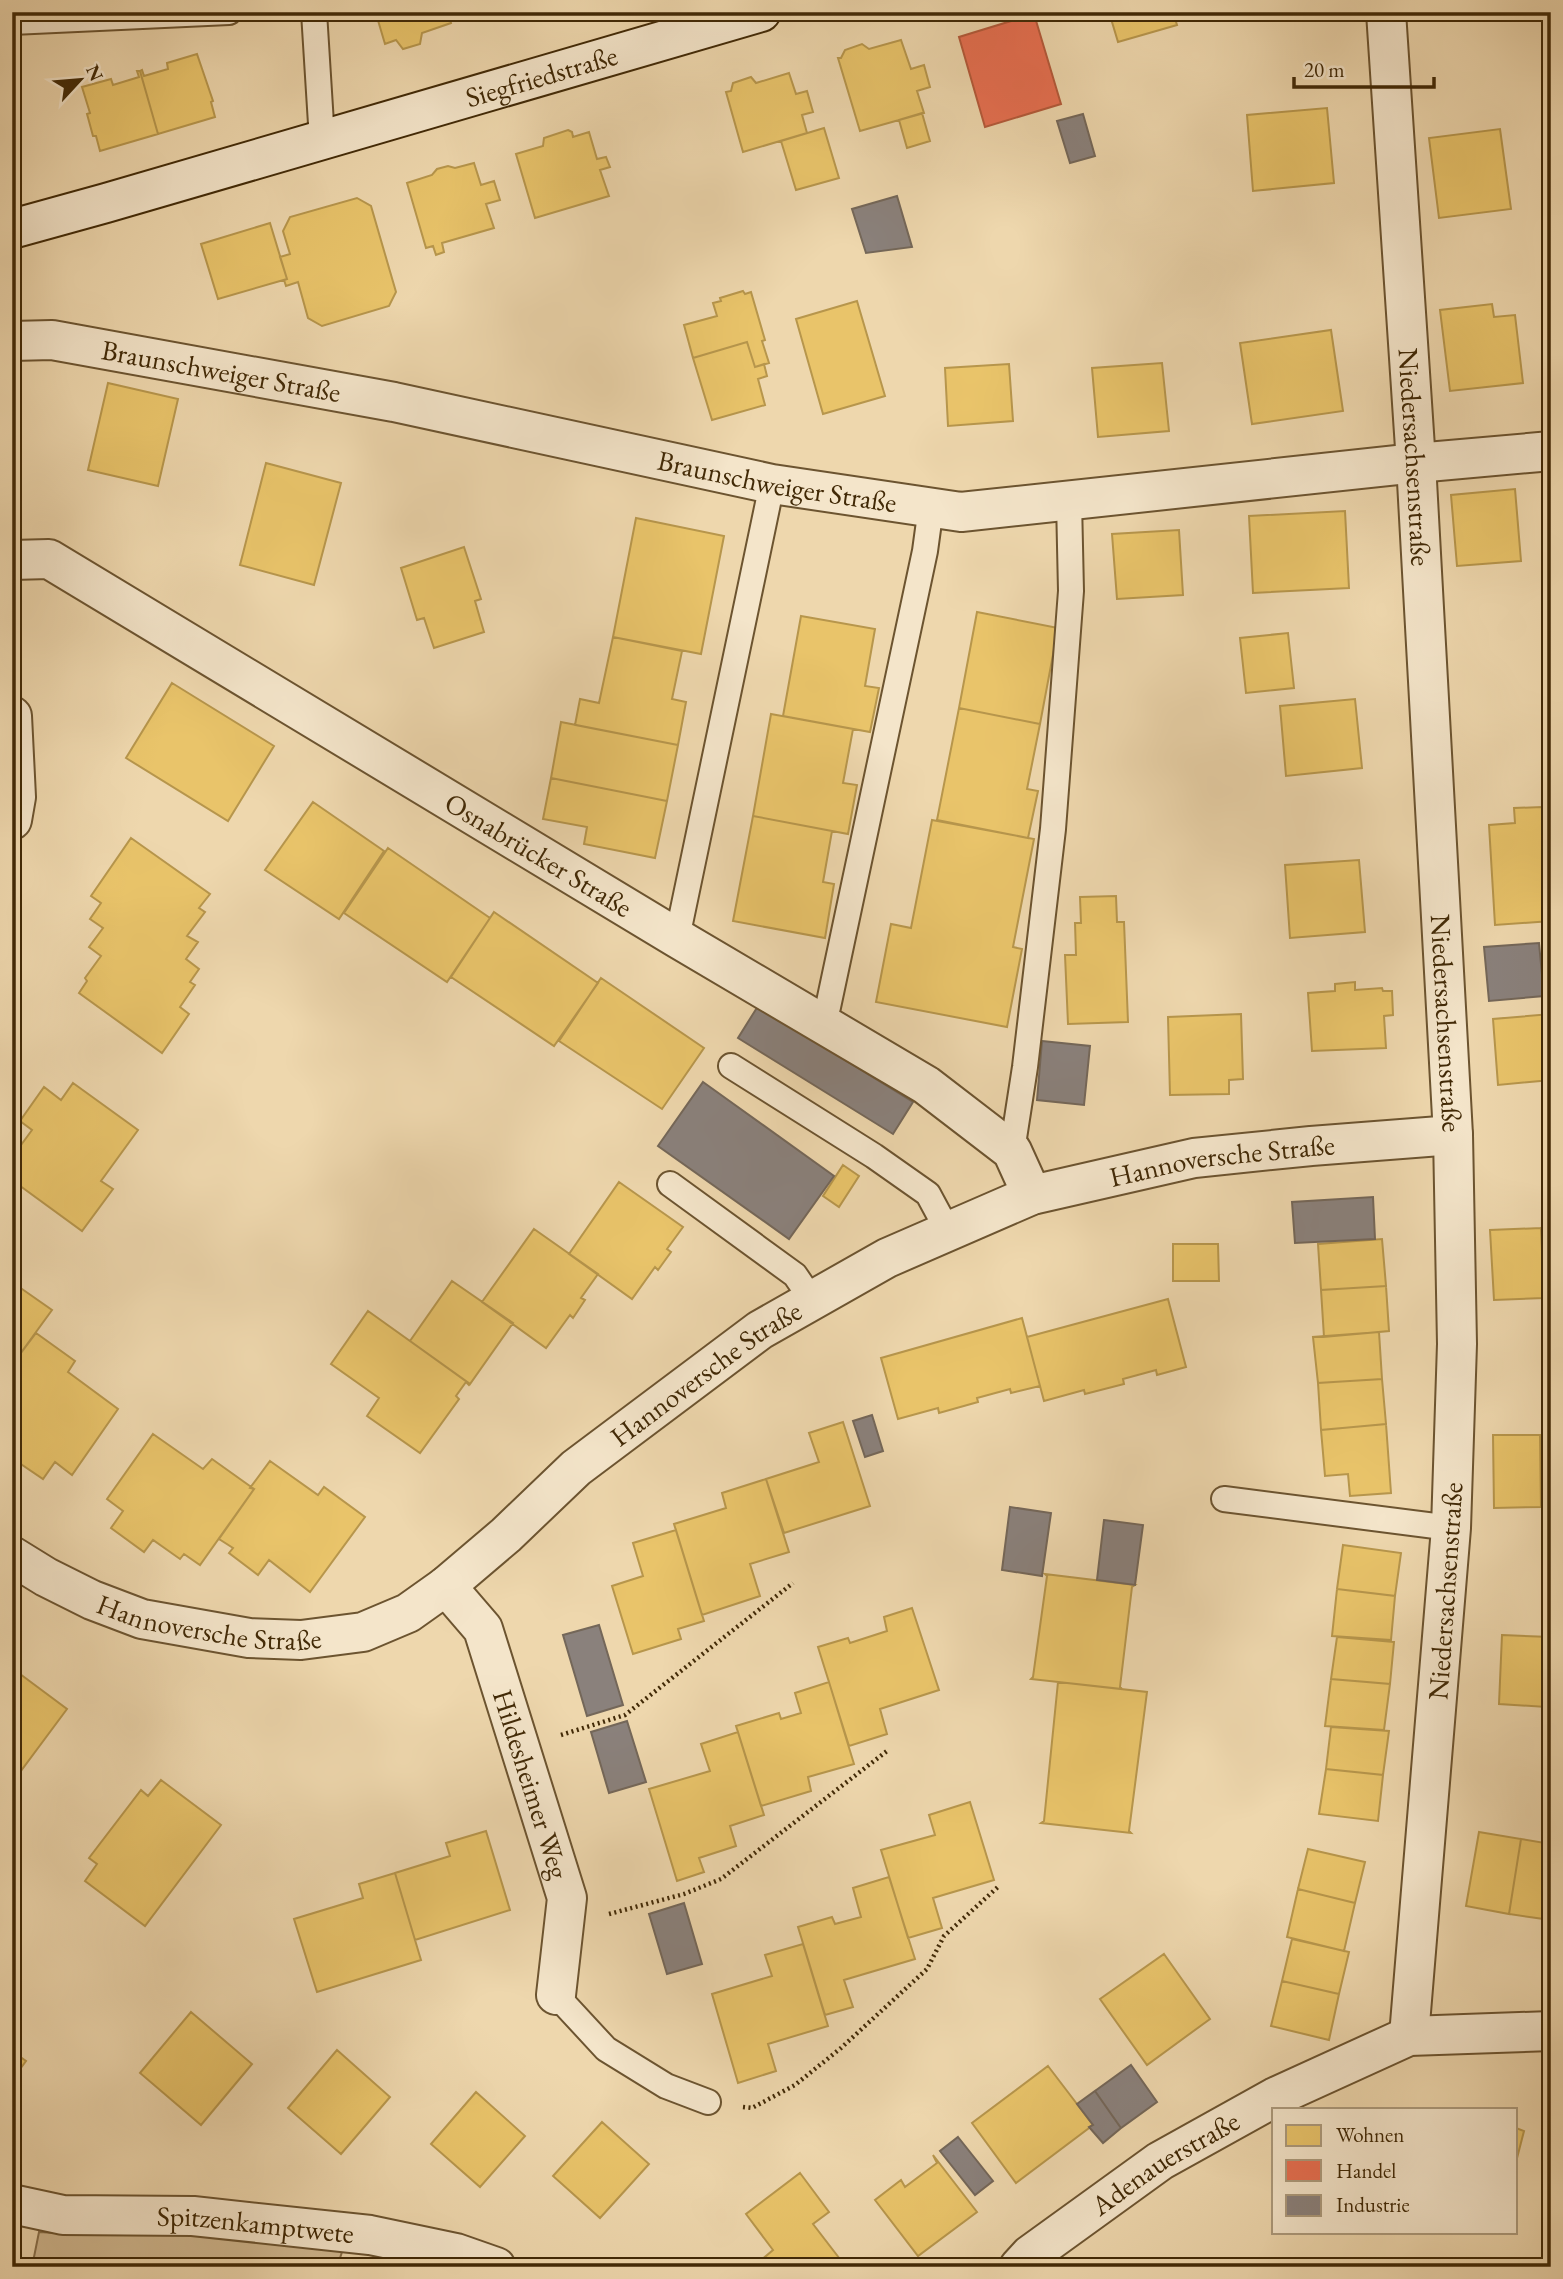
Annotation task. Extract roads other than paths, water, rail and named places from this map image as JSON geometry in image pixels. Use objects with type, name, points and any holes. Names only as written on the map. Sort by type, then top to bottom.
[{"type":"street","name":"Siegfriedstraße","points":[[12,229],[761,12]]},
{"type":"street","name":"Niedersachsenstraße","points":[[1386,12],[1416,463],[1453,1135],[1457,1344],[1451,1528],[1409,2036]]},
{"type":"street","name":"Braunschweiger Straße","points":[[12,341],[52,340],[394,401],[772,484],[961,512],[1416,463],[1551,452]]},
{"type":"street","name":"Osnabrücker Straße","points":[[12,560],[48,559],[926,1085],[1012,1151],[1032,1195]]},
{"type":"street","points":[[12,716],[16,797],[12,820]]},
{"type":"street","name":"Hannoversche Straße","points":[[12,1556],[92,1600],[142,1619],[249,1638],[301,1640],[363,1632],[408,1613],[446,1586],[506,1535],[576,1468],[760,1330],[887,1258],[1032,1195],[1194,1158],[1453,1135]]},
{"type":"street","name":"Hildesheimer Weg","points":[[446,1586],[483,1629],[567,1898],[556,1995]]},
{"type":"street","name":"Adenauerstraße","points":[[1025,2261],[1160,2161],[1275,2097],[1409,2036],[1551,2031]]},
{"type":"street","name":"Spitzenkamptwete","points":[[12,2204],[62,2215],[193,2216],[370,2235],[456,2253],[496,2267]]},
{"type":"lane","points":[[12,22],[229,12]]},
{"type":"lane","points":[[313,12],[322,140]]},
{"type":"lane","points":[[677,938],[772,484]]},
{"type":"lane","points":[[1012,1151],[1025,1067],[1053,829],[1071,591],[1069,500]]},
{"type":"lane","points":[[819,1022],[828,1007],[925,551],[931,507]]},
{"type":"lane","points":[[731,1066],[874,1156],[928,1194],[949,1233]]},
{"type":"lane","points":[[670,1184],[795,1275],[812,1300]]},
{"type":"lane","points":[[1224,1499],[1451,1528]]},
{"type":"lane","points":[[556,1995],[606,2049],[666,2086],[708,2102]]}]
